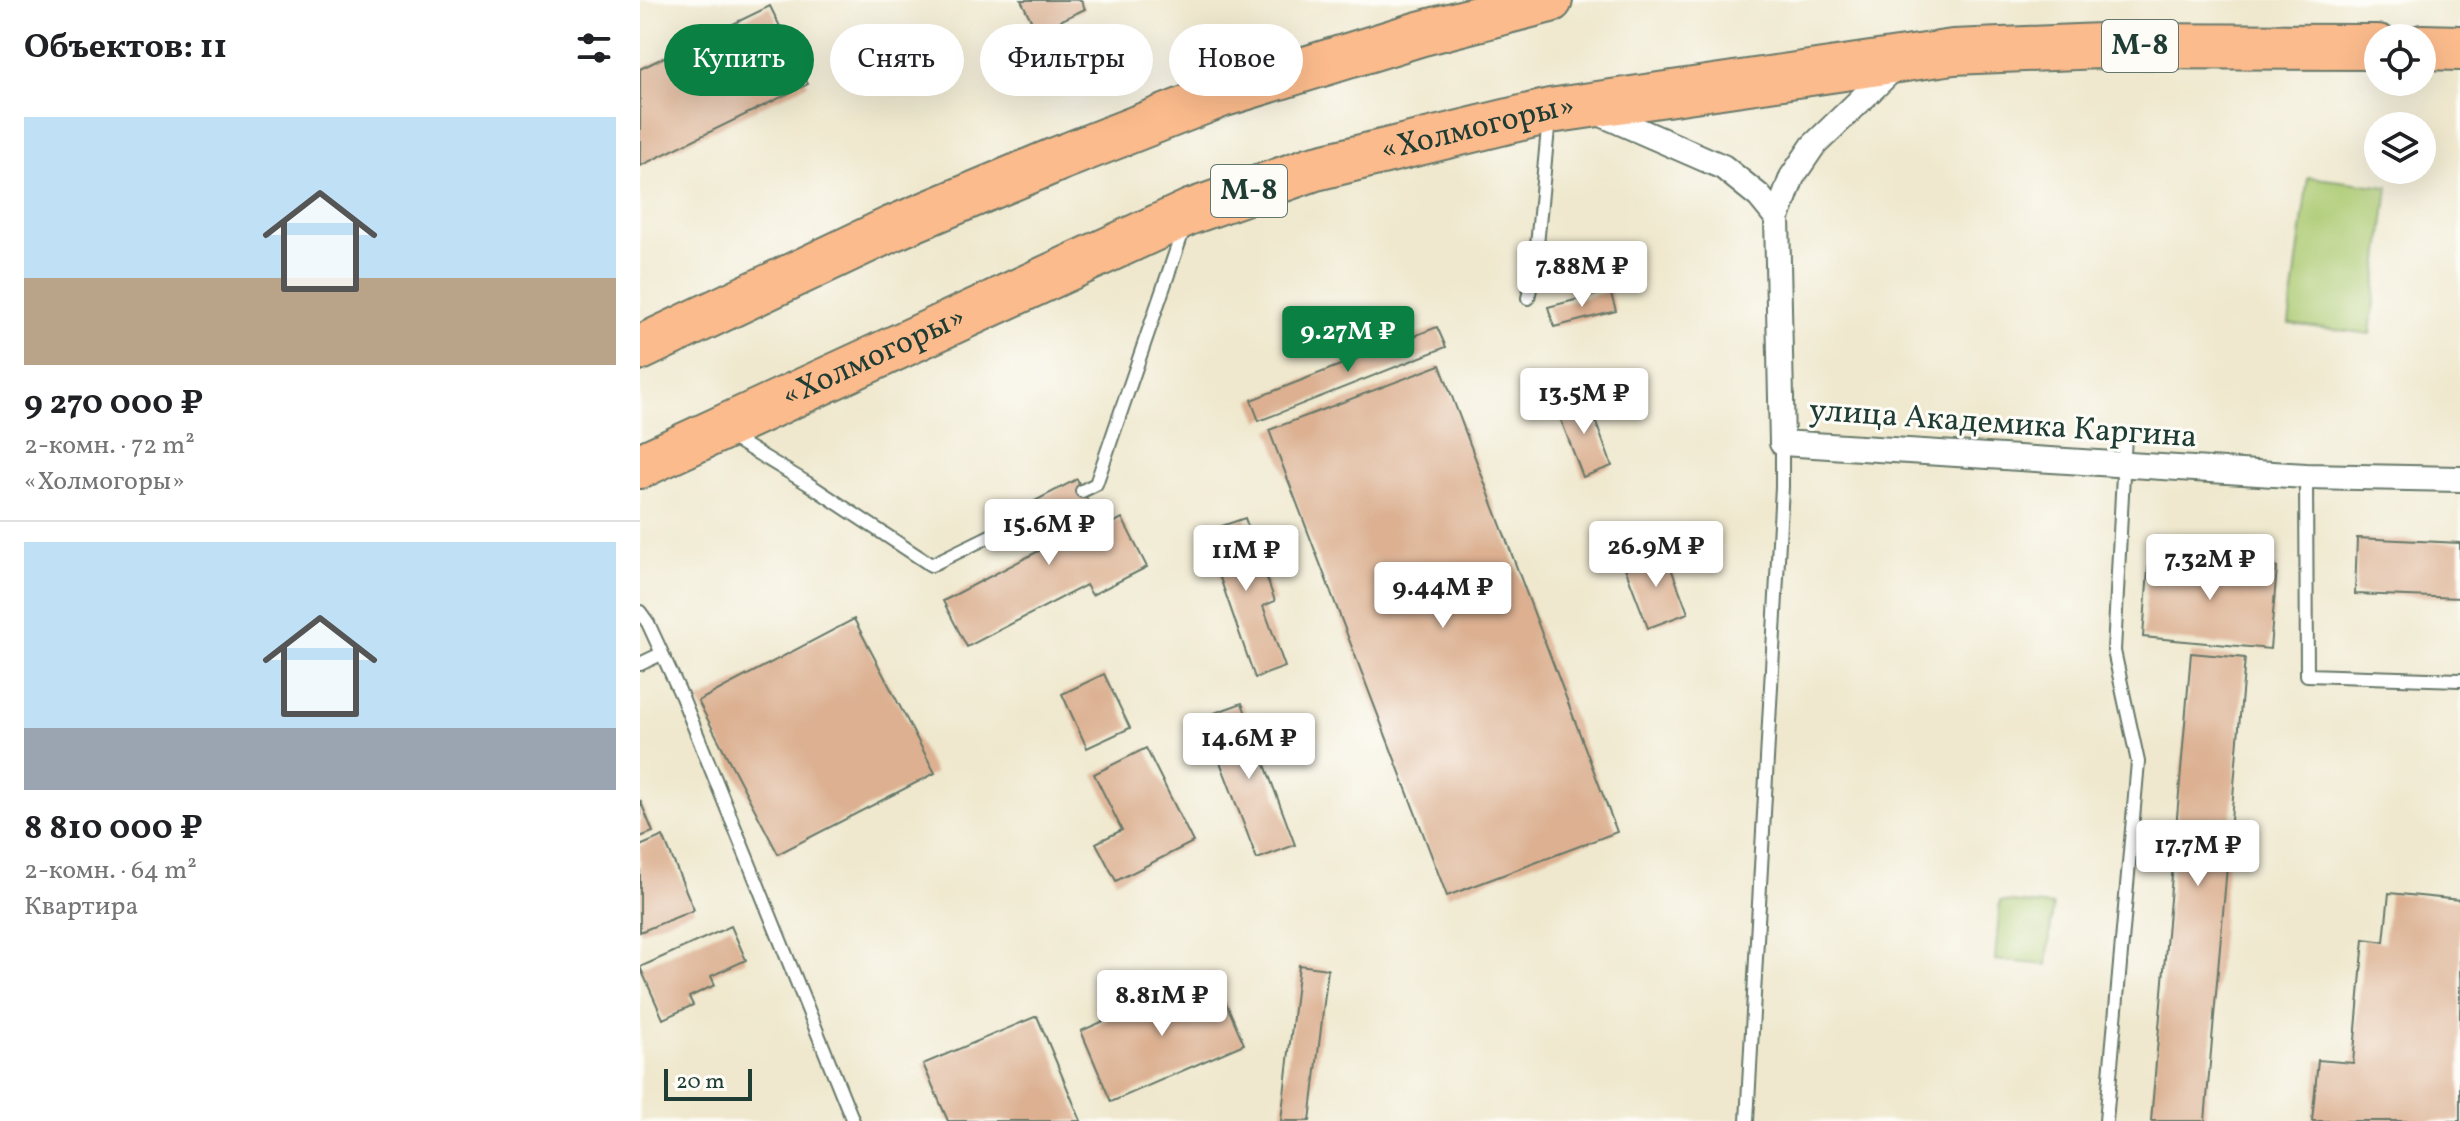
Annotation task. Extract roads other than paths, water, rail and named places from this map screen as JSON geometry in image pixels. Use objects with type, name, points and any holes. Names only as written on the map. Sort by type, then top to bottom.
[{"type":"highway","points":[[640,348],[891,229],[1221,95],[1419,34],[1550,0]]},
{"type":"highway","name":"«Холмогоры»","points":[[640,466],[1190,212],[1312,169],[1566,109],[1953,52],[2101,46],[2364,47]]},
{"type":"highway","points":[[2436,47],[2460,48]]},
{"type":"street","name":"улица Академика Каргина","points":[[1903,59],[1813,146],[1792,177],[1777,218],[1782,443],[2306,476],[2460,479]]},
{"type":"street","points":[[1566,109],[1723,167],[1759,196],[1777,218]]},
{"type":"lane","points":[[1528,298],[1566,109]]},
{"type":"lane","points":[[1082,491],[1096,484],[1190,212]]},
{"type":"lane","points":[[718,429],[931,565],[1037,513]]},
{"type":"lane","points":[[2106,1121],[2138,762],[2114,651],[2125,435]]},
{"type":"lane","points":[[1747,1121],[1782,443]]},
{"type":"lane","points":[[2306,476],[2307,675],[2460,680]]},
{"type":"lane","points":[[640,612],[682,697],[853,1121]]},
{"type":"lane","points":[[640,664],[661,654]]}]
